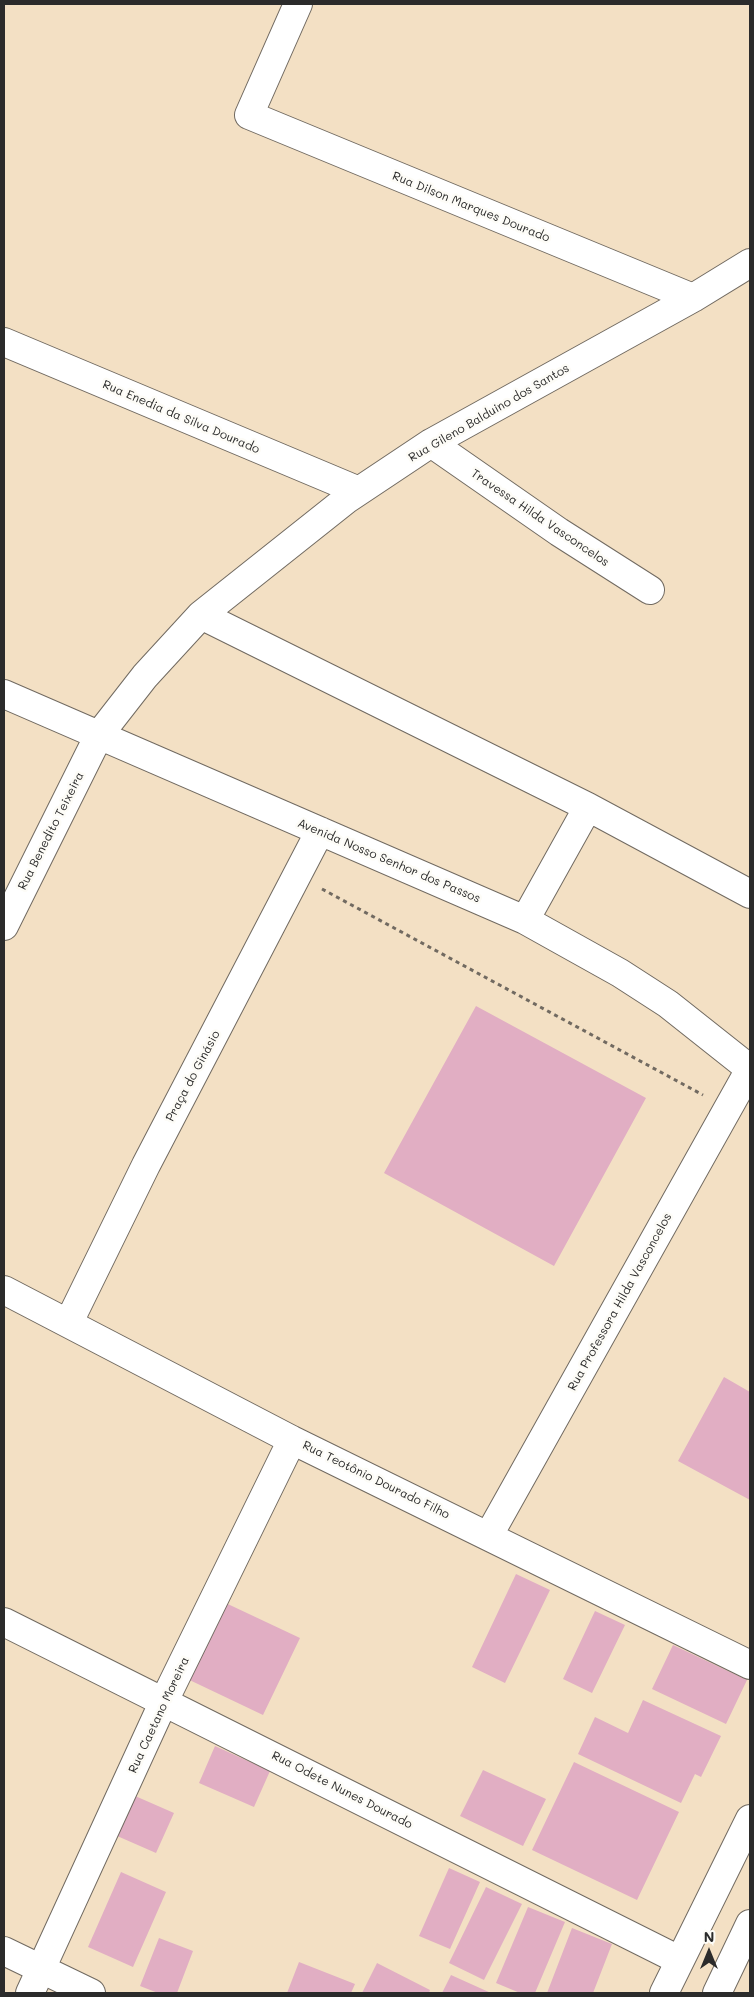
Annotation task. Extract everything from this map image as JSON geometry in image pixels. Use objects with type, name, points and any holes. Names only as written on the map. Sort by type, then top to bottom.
[{"type":"street","name":"Rua Dilson Marques Dourado","points":[[298,4],[249,115],[693,298]]},
{"type":"street","name":"Rua Gileno Balduino dos Santos","points":[[99,736],[145,676],[200,615],[359,491],[431,444],[693,298],[750,263]]},
{"type":"street","name":"Rua Enedia da Silva Dourado","points":[[4,342],[359,491]]},
{"type":"street","name":"Travessa Hilda Vasconcelos","points":[[431,444],[559,532],[650,590]]},
{"type":"street","points":[[200,615],[588,807],[750,894]]},
{"type":"street","name":"Avenida Nosso Senhor dos Passos","points":[[4,694],[525,920],[620,973],[668,1004],[750,1069]]},
{"type":"street","name":"Rua Benedito Teixeira","points":[[4,926],[99,736]]},
{"type":"street","points":[[525,920],[588,807]]},
{"type":"street","name":"Praça do Ginásio","points":[[69,1322],[151,1156],[320,831]]},
{"type":"street","name":"Rua Professora Hilda Vasconcelos","points":[[489,1535],[750,1069]]},
{"type":"street","name":"Rua Teotônio Dourado Filho","points":[[4,1290],[69,1322],[292,1440],[489,1535],[750,1665]]},
{"type":"street","name":"Rua Caetano Moreira","points":[[30,1993],[164,1701],[292,1440]]},
{"type":"street","name":"Rua Odete Nunes Dourado","points":[[4,1622],[680,1960]]},
{"type":"street","points":[[664,1993],[750,1819]]},
{"type":"street","points":[[717,1993],[750,1924]]},
{"type":"street","points":[[4,1951],[91,1993]]},
{"type":"path","points":[[297,876],[729,1109]]},
{"type":"building","points":[[476,1006],[646,1098],[554,1266],[384,1173]]},
{"type":"building","points":[[724,1377],[750,1392],[750,1500],[678,1461]]},
{"type":"building","points":[[516,1574],[550,1590],[505,1683],[472,1667]]},
{"type":"building","points":[[215,1598],[300,1638],[263,1715],[179,1675]]},
{"type":"building","points":[[595,1611],[625,1625],[592,1693],[563,1679]]},
{"type":"building","points":[[673,1645],[747,1680],[726,1724],[652,1689]]},
{"type":"building","points":[[643,1700],[721,1736],[701,1777],[695,1774],[681,1803],[578,1754],[595,1717],[628,1733]]},
{"type":"building","points":[[215,1746],[270,1771],[254,1807],[199,1783]]},
{"type":"building","points":[[574,1762],[679,1812],[637,1900],[532,1850]]},
{"type":"building","points":[[483,1770],[546,1799],[523,1846],[460,1816]]},
{"type":"building","points":[[126,1792],[174,1813],[156,1853],[108,1832]]},
{"type":"building","points":[[449,1868],[480,1882],[450,1949],[419,1936]]},
{"type":"building","points":[[121,1872],[166,1892],[133,1967],[88,1947]]},
{"type":"building","points":[[486,1887],[522,1904],[484,1980],[449,1963]]},
{"type":"building","points":[[528,1907],[565,1922],[535,1993],[520,1993],[496,1983]]},
{"type":"building","points":[[572,1928],[612,1944],[593,1993],[547,1993]]},
{"type":"building","points":[[159,1938],[193,1951],[177,1993],[158,1993],[140,1986]]},
{"type":"building","points":[[299,1962],[355,1984],[351,1993],[287,1993]]},
{"type":"building","points":[[377,1963],[430,1990],[429,1993],[362,1993]]},
{"type":"building","points":[[451,1975],[491,1993],[442,1993]]}]
